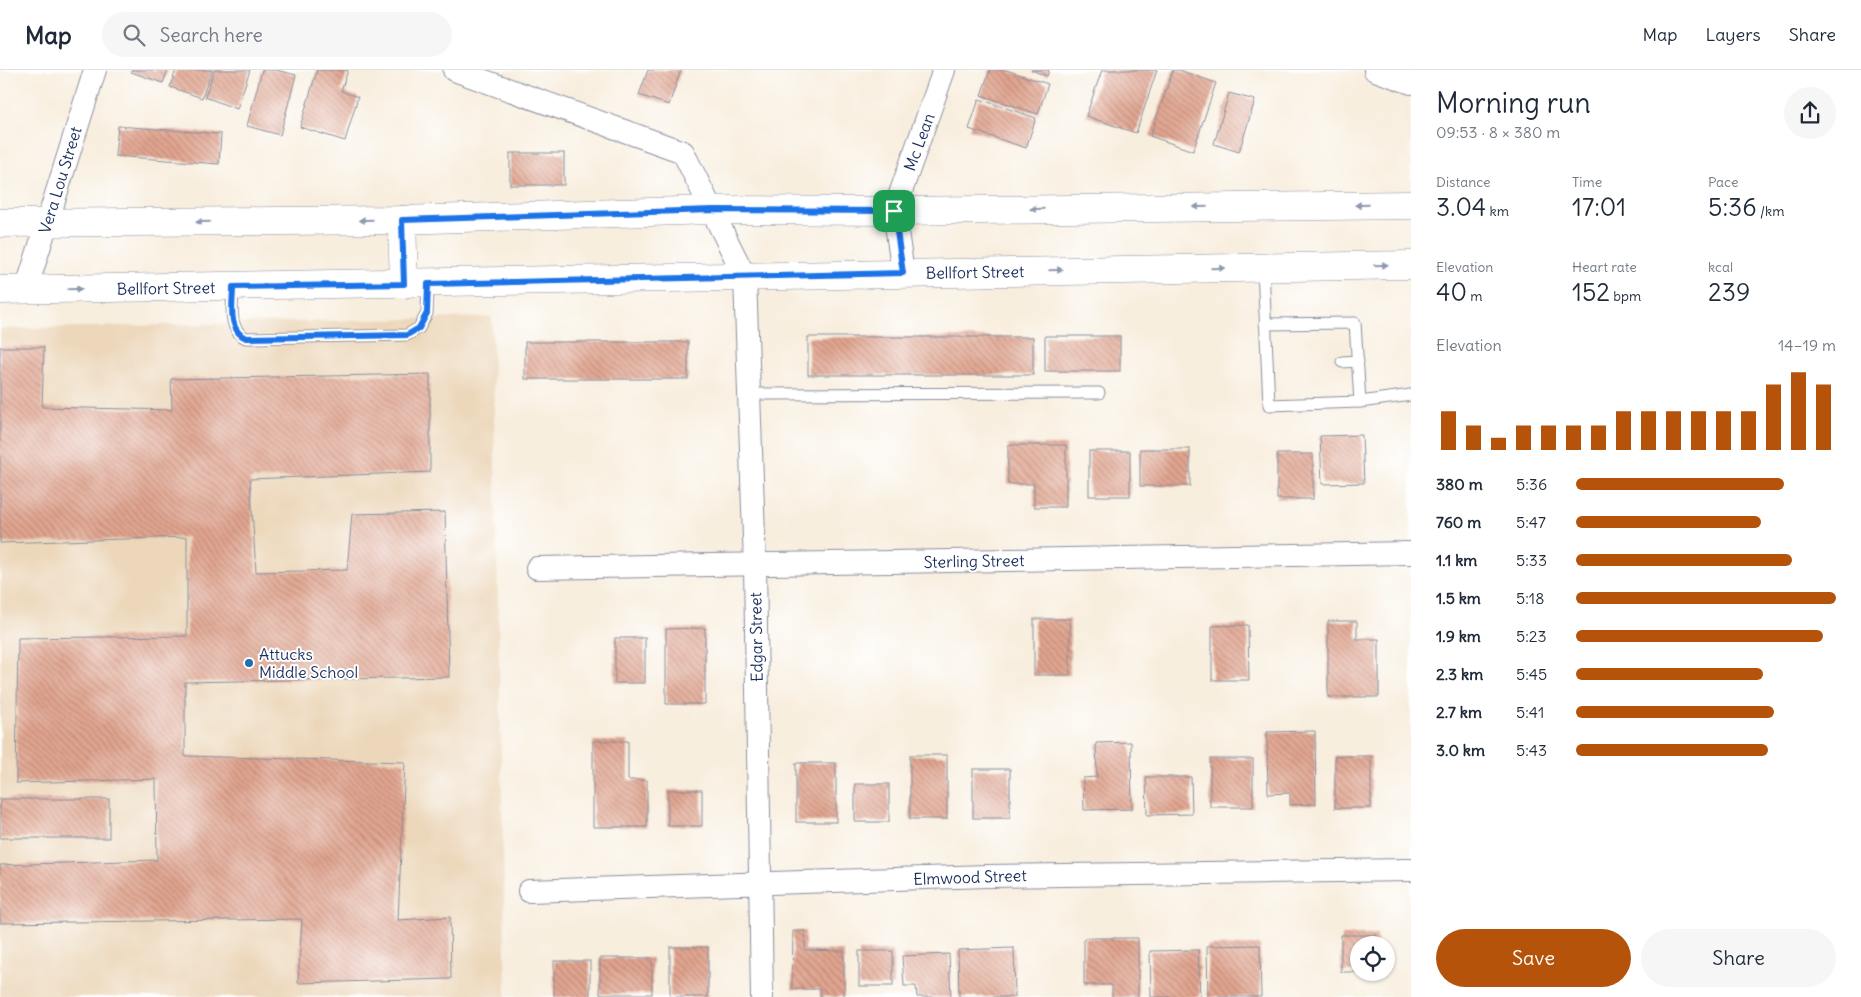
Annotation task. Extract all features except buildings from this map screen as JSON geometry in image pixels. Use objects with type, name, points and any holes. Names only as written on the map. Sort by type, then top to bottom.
[{"type":"main road","points":[[0,223],[402,220],[712,210],[894,211],[1411,205]]},
{"type":"main road","points":[[402,220],[416,284]]},
{"type":"main road","name":"Bellfort Street","points":[[13,290],[1411,265]]},
{"type":"street","name":"Vera Lou Street","points":[[13,290],[47,223],[95,70]]},
{"type":"street","points":[[454,70],[684,152],[744,277]]},
{"type":"street","name":"Mc Lean","points":[[903,273],[894,211],[944,70]]},
{"type":"street","points":[[1375,70],[1411,83]]},
{"type":"street","name":"Edgar Street","points":[[744,277],[755,566],[762,997]]},
{"type":"street","name":"Sterling Street","points":[[537,568],[755,566],[1411,553]]},
{"type":"street","name":"Elmwood Street","points":[[529,891],[987,876],[1411,870]]},
{"type":"lane","points":[[1263,267],[1265,324],[1273,366],[1269,405],[1360,402],[1411,395]]},
{"type":"lane","points":[[233,287],[233,325],[239,335],[246,338],[407,335],[419,328],[427,313],[416,284]]},
{"type":"lane","points":[[1265,324],[1355,322],[1360,402]]},
{"type":"lane","points":[[1342,362],[1358,361]]},
{"type":"lane","points":[[749,394],[1099,393]]},
{"type":"shaded area","name":"Attucks Middle School","points":[[492,317],[506,997],[0,997],[0,329]]},
{"type":"place","name":"Attucks Middle School","points":[[249,663]]},
{"type":"route","points":[[712,210],[894,211],[903,273],[428,284],[427,313],[419,328],[407,335],[246,338],[239,335],[233,325],[233,287],[404,284],[402,220],[712,210]]}]
